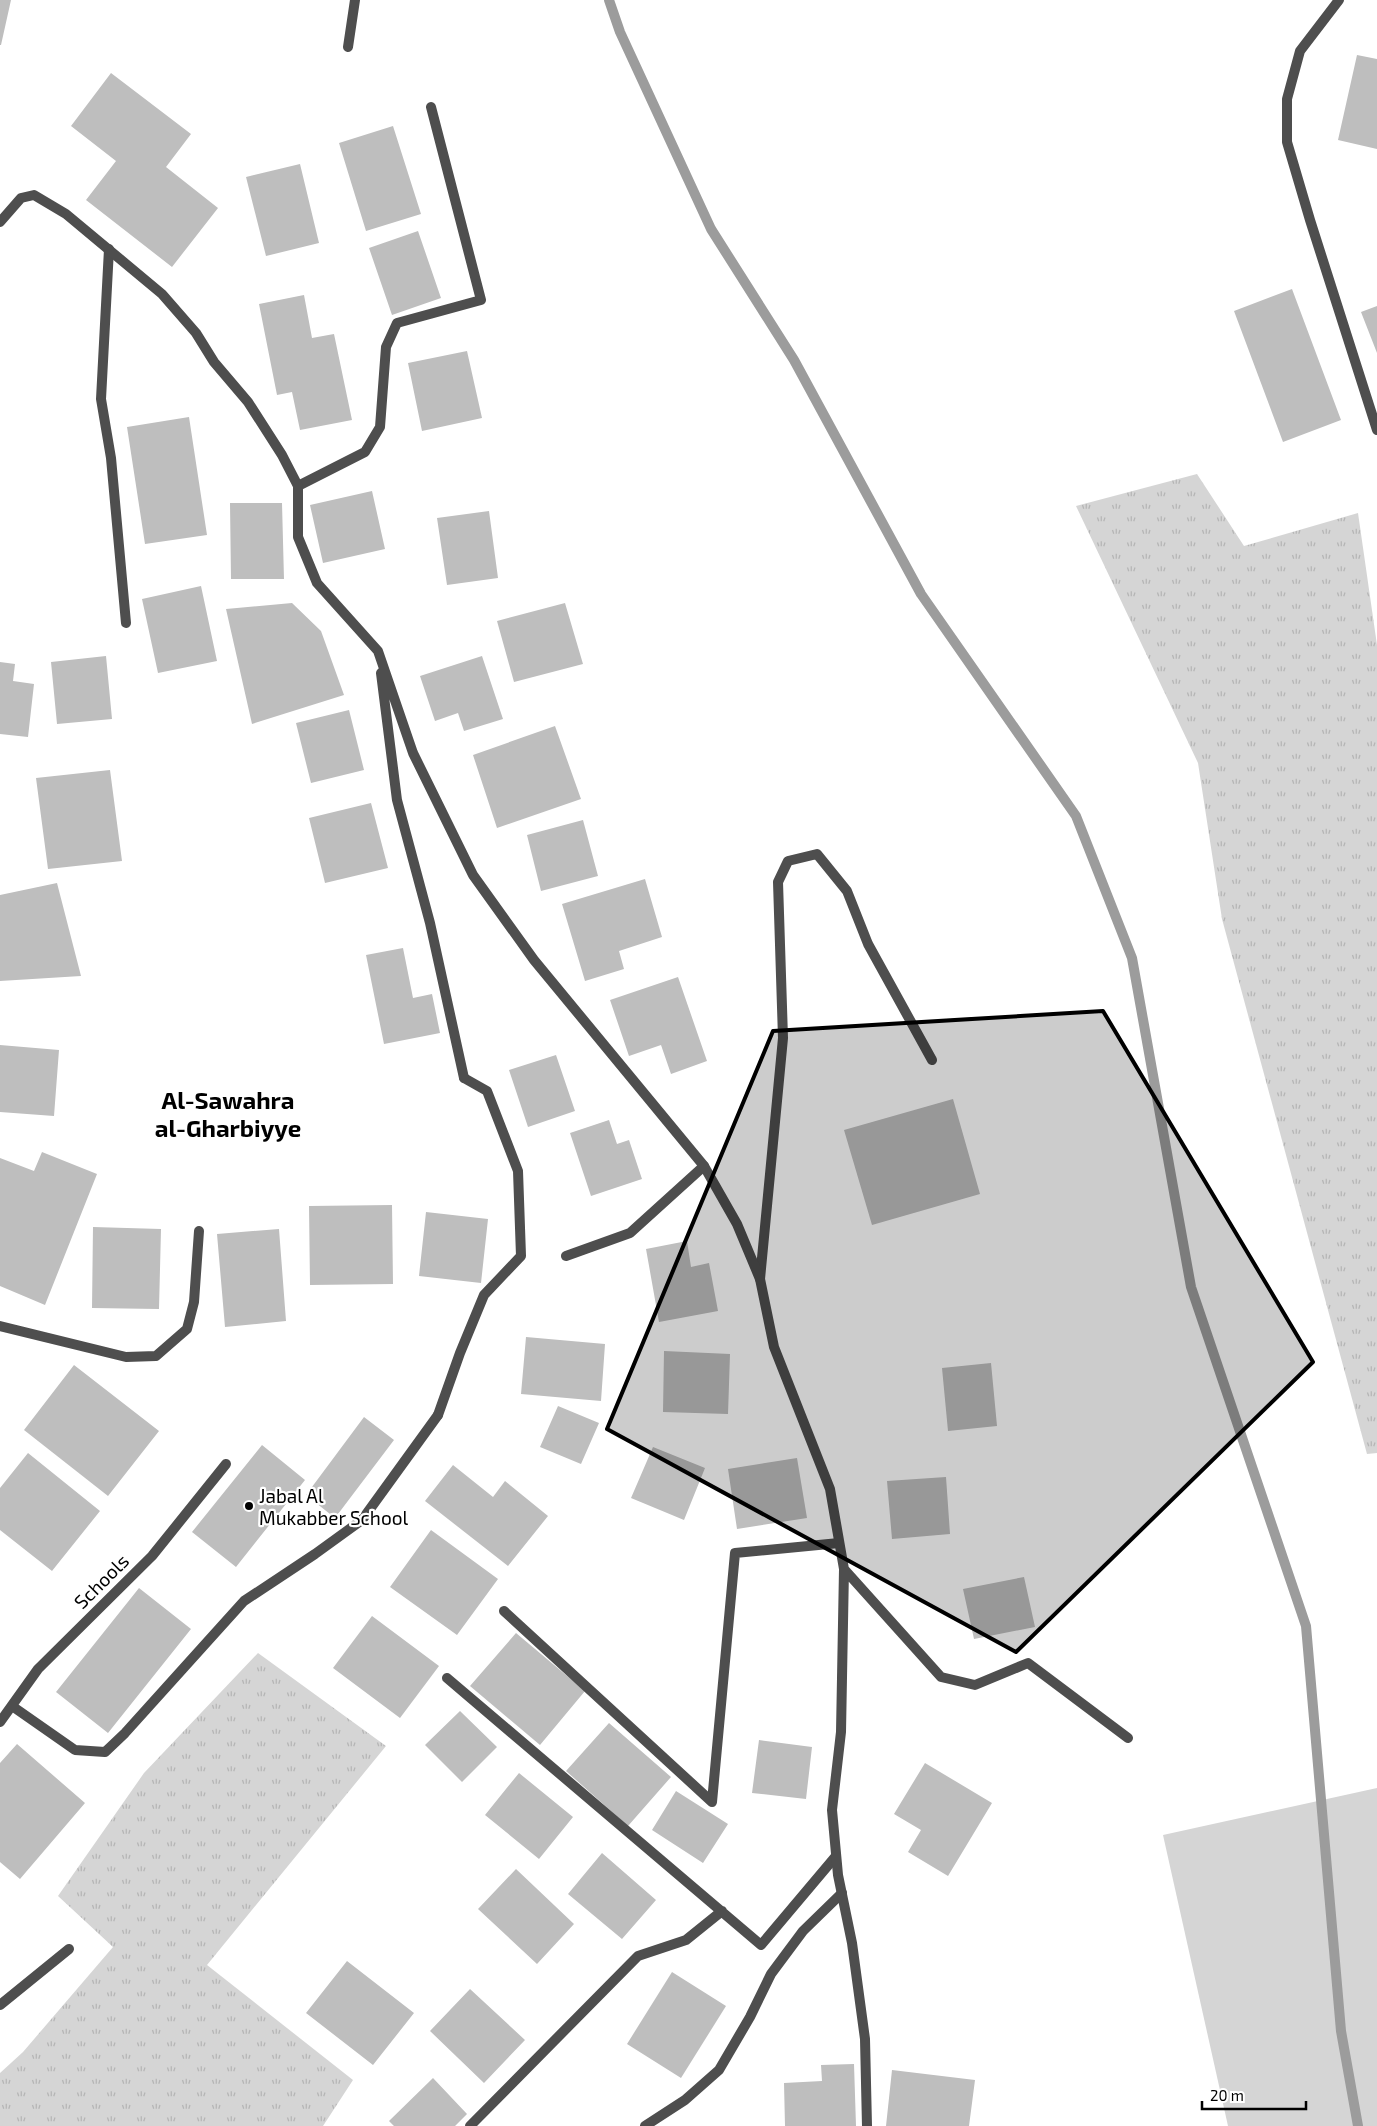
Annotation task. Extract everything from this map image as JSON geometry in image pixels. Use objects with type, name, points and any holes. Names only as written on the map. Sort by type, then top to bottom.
[{"type":"street","points":[[348,47],[354,0]]},
{"type":"street","points":[[1339,0],[1300,51],[1287,99],[1287,142],[1377,430]]},
{"type":"street","points":[[298,486],[365,452],[380,427],[386,348],[397,323],[481,300],[431,107]]},
{"type":"street","points":[[0,222],[21,198],[34,194],[66,214],[162,294],[196,334],[214,362],[248,402],[282,455],[298,486],[298,537],[317,583],[378,651],[413,753],[473,876],[534,960],[704,1166],[737,1224],[760,1279],[774,1347],[830,1489],[844,1569],[841,1732],[832,1810],[836,1856],[852,1943],[865,2039],[867,2126]]},
{"type":"street","points":[[109,249],[101,399],[111,458],[126,623]]},
{"type":"street","points":[[12,1706],[75,1750],[105,1752],[125,1733],[244,1600],[315,1554],[362,1520],[438,1415],[460,1353],[484,1295],[520,1256],[518,1171],[487,1092],[464,1078],[430,922],[397,800],[378,651]]},
{"type":"street","points":[[760,1279],[783,1038],[778,882],[788,861],[817,854],[847,891],[868,944],[932,1060]]},
{"type":"street","points":[[566,1256],[630,1233],[704,1166]]},
{"type":"street","points":[[0,1326],[126,1357],[156,1356],[188,1330],[194,1302],[199,1231]]},
{"type":"street","name":"Schools","points":[[0,1722],[38,1669],[152,1556],[226,1464]]},
{"type":"street","points":[[504,1611],[712,1802],[735,1553],[839,1543]]},
{"type":"street","points":[[844,1569],[941,1676],[975,1684],[1028,1663],[1128,1738]]},
{"type":"street","points":[[446,1678],[762,1945],[836,1856]]},
{"type":"street","points":[[645,2126],[685,2100],[720,2070],[750,2017],[771,1974],[803,1932],[842,1893]]},
{"type":"street","points":[[470,2126],[638,1956],[686,1940],[722,1911]]},
{"type":"street","points":[[0,2005],[69,1949]]},
{"type":"highlighted area","points":[[1103,1011],[1313,1362],[1016,1652],[607,1429],[773,1031]]},
{"type":"green space","points":[[1197,474],[1244,546],[1358,513],[1377,645],[1377,1453],[1367,1454],[1222,919],[1198,763],[1076,506]]},
{"type":"green space","points":[[258,1653],[386,1746],[207,1965],[353,2080],[323,2126],[0,2126],[0,2073],[23,2052],[113,1947],[58,1896],[144,1773]]},
{"type":"green space","points":[[1377,1788],[1377,2126],[1228,2126],[1163,1835]]},
{"type":"building","points":[[0,0],[11,0],[1,45],[0,45]]},
{"type":"building","points":[[1357,55],[1377,59],[1377,149],[1338,140]]},
{"type":"building","points":[[111,73],[191,134],[166,167],[218,208],[172,267],[86,200],[116,161],[71,126]]},
{"type":"building","points":[[393,126],[421,214],[366,231],[339,143]]},
{"type":"building","points":[[300,164],[319,243],[266,256],[246,177]]},
{"type":"building","points":[[418,231],[441,298],[392,315],[369,248]]},
{"type":"building","points":[[1292,289],[1341,420],[1283,442],[1234,311]]},
{"type":"building","points":[[304,295],[312,338],[334,334],[352,420],[300,430],[292,392],[277,395],[259,304]]},
{"type":"building","points":[[1377,306],[1377,353],[1361,312]]},
{"type":"building","points":[[467,351],[482,418],[422,431],[408,363]]},
{"type":"building","points":[[189,417],[207,535],[145,544],[127,427]]},
{"type":"building","points":[[372,491],[385,549],[323,563],[310,505]]},
{"type":"building","points":[[230,503],[282,503],[284,579],[231,579]]},
{"type":"building","points":[[489,511],[498,578],[447,585],[437,518]]},
{"type":"building","points":[[201,586],[217,661],[158,673],[142,599]]},
{"type":"building","points":[[292,603],[321,631],[344,695],[252,724],[226,609]]},
{"type":"building","points":[[565,603],[583,664],[514,682],[497,621]]},
{"type":"building","points":[[106,656],[112,719],[57,724],[51,662]]},
{"type":"building","points":[[482,656],[503,719],[464,731],[458,713],[435,721],[420,676]]},
{"type":"building","points":[[0,662],[15,664],[13,681],[34,684],[28,737],[0,734]]},
{"type":"building","points":[[349,710],[364,770],[311,783],[296,723]]},
{"type":"building","points":[[555,726],[581,799],[497,828],[473,755]]},
{"type":"building","points":[[110,770],[122,861],[48,869],[36,778]]},
{"type":"building","points":[[371,803],[388,868],[325,883],[309,818]]},
{"type":"building","points":[[583,820],[598,876],[541,891],[527,835]]},
{"type":"building","points":[[645,879],[662,937],[619,951],[624,969],[585,981],[562,904]]},
{"type":"building","points":[[57,883],[81,976],[0,981],[0,895]]},
{"type":"building","points":[[403,948],[413,998],[432,994],[440,1033],[384,1044],[366,955]]},
{"type":"building","points":[[678,977],[707,1061],[671,1074],[661,1045],[629,1056],[610,1000]]},
{"type":"building","points":[[0,1045],[59,1050],[54,1116],[0,1112]]},
{"type":"building","points":[[556,1055],[575,1111],[528,1127],[509,1070]]},
{"type":"building","points":[[953,1099],[980,1194],[872,1225],[844,1130]]},
{"type":"building","points":[[609,1120],[617,1144],[629,1140],[642,1179],[591,1196],[570,1133]]},
{"type":"building","points":[[42,1152],[97,1174],[45,1305],[0,1286],[0,1158],[34,1171]]},
{"type":"building","points":[[392,1205],[393,1284],[310,1285],[309,1206]]},
{"type":"building","points":[[426,1212],[488,1219],[481,1283],[419,1276]]},
{"type":"building","points":[[93,1227],[161,1229],[159,1309],[92,1308]]},
{"type":"building","points":[[279,1229],[286,1321],[225,1327],[217,1234]]},
{"type":"building","points":[[687,1241],[691,1267],[709,1263],[718,1311],[659,1322],[646,1249]]},
{"type":"building","points":[[526,1337],[605,1344],[601,1401],[521,1394]]},
{"type":"building","points":[[664,1351],[730,1354],[728,1414],[663,1412]]},
{"type":"building","points":[[991,1363],[997,1426],[948,1431],[942,1368]]},
{"type":"building","points":[[74,1365],[159,1431],[108,1496],[24,1430]]},
{"type":"building","points":[[558,1406],[599,1423],[581,1464],[540,1447]]},
{"type":"building","points":[[364,1417],[394,1440],[335,1518],[306,1495]]},
{"type":"building","name":"Jabal Al Mukabber School","points":[[262,1445],[305,1480],[236,1567],[192,1532]]},
{"type":"building","points":[[653,1447],[705,1468],[684,1520],[631,1498]]},
{"type":"building","points":[[28,1453],[100,1511],[52,1571],[0,1530],[0,1488]]},
{"type":"building","points":[[797,1458],[807,1518],[737,1529],[728,1469]]},
{"type":"building","points":[[453,1465],[493,1497],[505,1481],[548,1516],[508,1566],[425,1501]]},
{"type":"building","points":[[946,1477],[950,1534],[892,1539],[887,1481]]},
{"type":"building","points":[[431,1530],[498,1579],[457,1635],[390,1587]]},
{"type":"building","points":[[1024,1577],[1035,1627],[974,1639],[963,1589]]},
{"type":"building","points":[[139,1588],[191,1629],[108,1733],[56,1692]]},
{"type":"building","points":[[372,1616],[439,1666],[400,1718],[333,1668]]},
{"type":"building","points":[[516,1633],[585,1691],[540,1745],[470,1686]]},
{"type":"building","points":[[460,1711],[497,1747],[462,1782],[425,1745]]},
{"type":"building","points":[[609,1723],[671,1777],[628,1826],[566,1771]]},
{"type":"building","points":[[759,1740],[812,1747],[806,1799],[752,1793]]},
{"type":"building","points":[[17,1744],[85,1803],[20,1879],[0,1862],[0,1763]]},
{"type":"building","points":[[925,1763],[992,1803],[948,1876],[908,1852],[921,1830],[894,1814]]},
{"type":"building","points":[[519,1773],[573,1817],[539,1859],[485,1815]]},
{"type":"building","points":[[676,1791],[728,1824],[703,1863],[652,1830]]},
{"type":"building","points":[[602,1853],[656,1900],[622,1939],[568,1894]]},
{"type":"building","points":[[516,1869],[574,1924],[537,1964],[478,1909]]},
{"type":"building","points":[[347,1961],[414,2013],[373,2065],[306,2013]]},
{"type":"building","points":[[672,1972],[726,2006],[681,2078],[627,2044]]},
{"type":"building","points":[[470,1989],[525,2040],[484,2083],[430,2031]]},
{"type":"building","points":[[854,2064],[856,2126],[785,2126],[784,2083],[822,2081],[821,2065]]},
{"type":"building","points":[[892,2070],[975,2080],[969,2126],[886,2126]]},
{"type":"building","points":[[433,2078],[467,2114],[455,2126],[394,2126],[389,2121]]},
{"type":"waterway","points":[[609,0],[620,32],[711,229],[794,360],[921,594],[1076,816],[1132,958],[1191,1287],[1306,1626],[1341,2031],[1358,2126]]},
{"type":"place","name":"Jabal Al Mukabber School","points":[[249,1506]]},
{"type":"district","name":"Al-Sawahra al-Gharbiyye","points":[[228,1113]]}]
